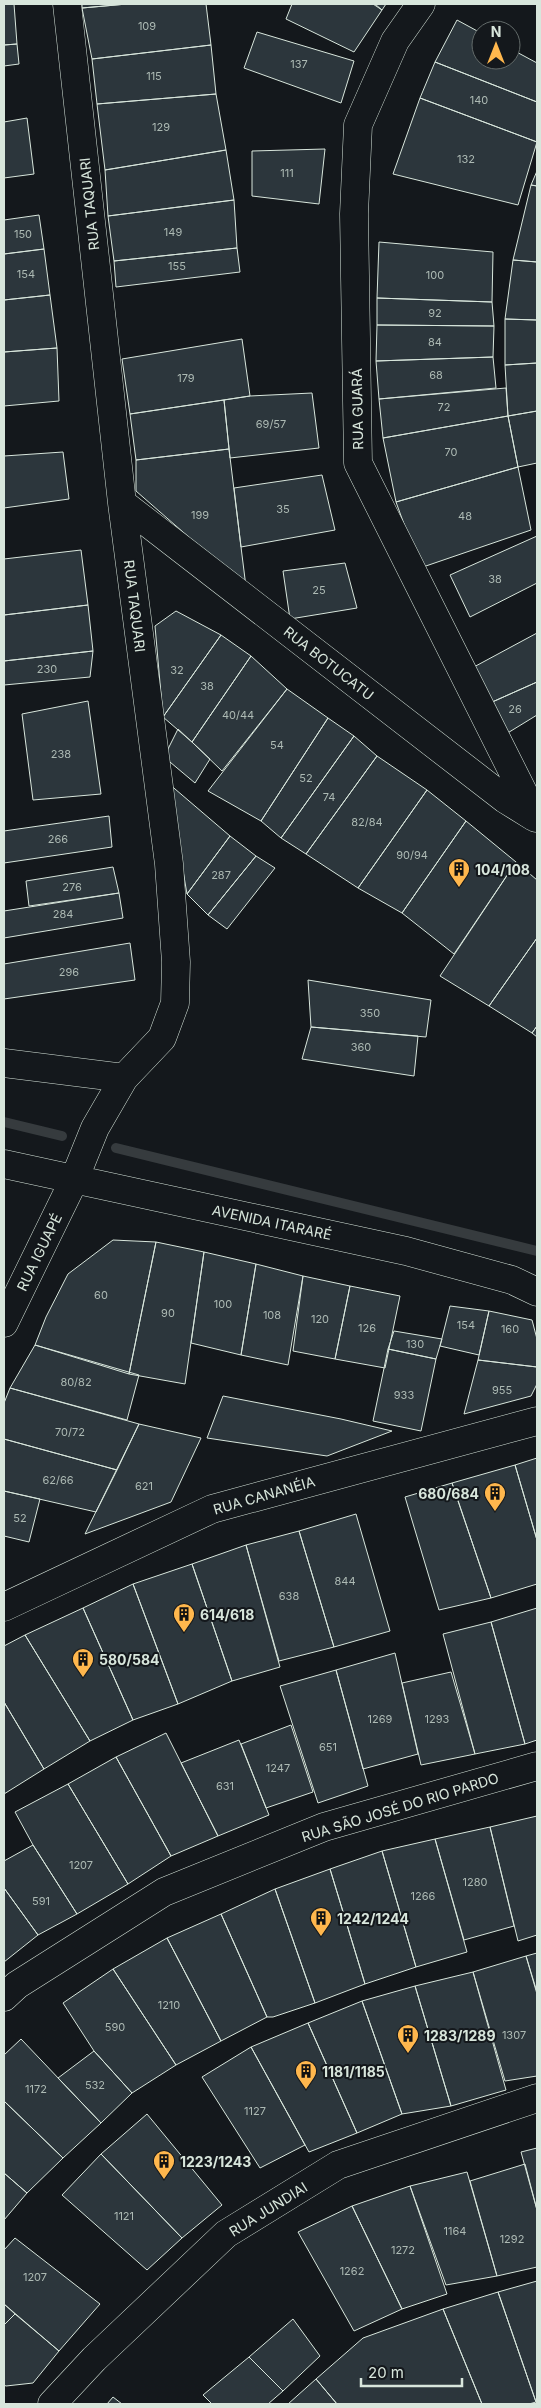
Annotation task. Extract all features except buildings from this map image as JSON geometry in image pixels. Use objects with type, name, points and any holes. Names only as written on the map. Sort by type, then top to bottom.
[{"type":"street","name":"RUA TAQUARI","points":[[67,4],[122,503],[168,864],[176,962],[175,1003],[162,1038],[124,1078],[95,1128],[74,1180]]},
{"type":"street","name":"RUA GUARÁ","points":[[421,4],[396,41],[358,124],[354,214],[358,463],[536,819]]},
{"type":"street","name":"RUA BOTUCATU","points":[[122,503],[505,798],[536,819]]},
{"type":"street","points":[[4,1063],[124,1078]]},
{"type":"street","name":"AVENIDA ITARARÉ","points":[[4,1164],[406,1251],[512,1280],[537,1292]]},
{"type":"street","name":"RUA IGUAPÉ","points":[[4,1323],[74,1180]]},
{"type":"street","name":"RUA CANANÉIA","points":[[4,1607],[212,1509],[537,1421]]},
{"type":"street","name":"RUA SÃO JOSÉ DO RIO PARDO","points":[[4,1996],[17,1985],[164,1892],[324,1827],[537,1766]]},
{"type":"street","name":"RUA JUNDIAI","points":[[52,2404],[94,2358],[226,2234],[338,2165],[537,2098]]},
{"type":"waterway","points":[[4,1122],[62,1136]]},
{"type":"waterway","points":[[116,1148],[537,1251]]},
{"type":"place","name":"104/108","points":[[459,888]]},
{"type":"place","name":"680/684","points":[[495,1512]]},
{"type":"place","name":"614/618","points":[[184,1633]]},
{"type":"place","name":"580/584","points":[[83,1678]]},
{"type":"place","name":"1242/1244","points":[[321,1937]]},
{"type":"place","name":"1283/1289","points":[[408,2054]]},
{"type":"place","name":"1181/1185","points":[[306,2090]]},
{"type":"place","name":"1223/1243","points":[[164,2180]]}]
